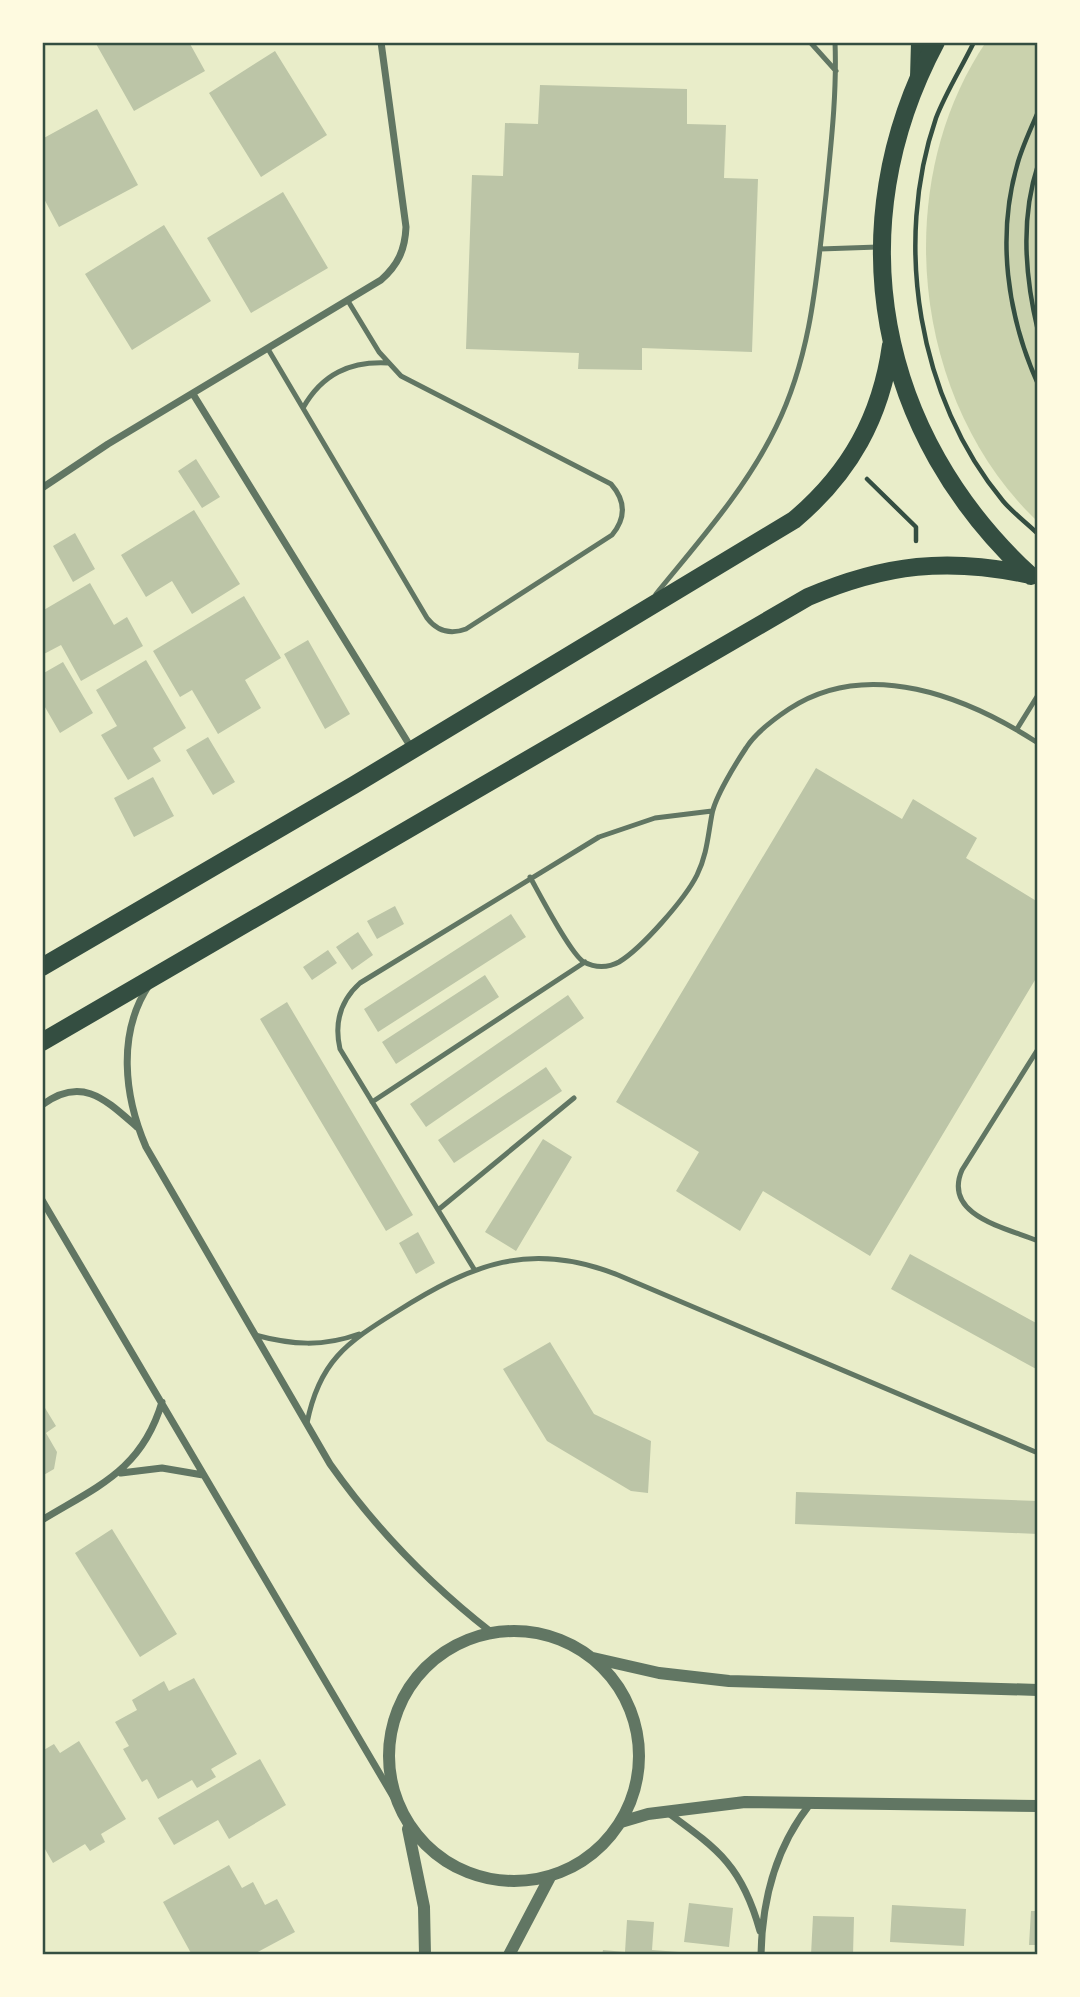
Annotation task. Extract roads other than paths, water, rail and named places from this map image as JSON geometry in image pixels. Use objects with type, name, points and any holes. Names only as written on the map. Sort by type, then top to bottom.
[{"type":"main road","points":[[917,78],[919,42]]},
{"type":"main road","points":[[936,42],[917,78],[898,132],[885,189],[881,247],[883,296],[891,345],[912,410],[942,471],[982,527],[1034,578]]},
{"type":"main road","points":[[42,967],[413,750],[794,520],[817,501],[848,463],[879,402],[891,345]]},
{"type":"main road","points":[[42,1042],[808,597],[880,571],[917,565],[993,567],[1034,578]]},
{"type":"street","points":[[42,488],[348,301],[392,270],[405,242],[406,227],[381,42]]},
{"type":"street","points":[[193,394],[413,750]]},
{"type":"street","points":[[137,1127],[127,1075],[128,1048],[141,997],[155,976]]},
{"type":"street","points":[[42,1105],[53,1097],[71,1091],[89,1092],[106,1099],[137,1127],[330,1464],[386,1538],[454,1603],[491,1632]]},
{"type":"street","points":[[42,1200],[397,1804],[407,1825],[418,1865],[424,1907],[425,1955]]},
{"type":"street","points":[[42,1520],[120,1473],[151,1434],[162,1402]]},
{"type":"street","points":[[120,1473],[162,1468],[203,1475]]},
{"type":"street","points":[[397,1804],[390,1780],[388,1747],[395,1715],[410,1685],[432,1661],[460,1643],[491,1632],[519,1630],[549,1635],[591,1657],[659,1673],[729,1681],[1038,1690]]},
{"type":"street","points":[[407,1825],[423,1844],[450,1865],[482,1879],[516,1883],[550,1877],[578,1865],[594,1852],[621,1822],[636,1779],[639,1756],[634,1721],[621,1690],[591,1657]]},
{"type":"street","points":[[621,1822],[667,1811],[745,1802],[812,1800],[1035,1804]]},
{"type":"street","points":[[761,1955],[761,1935],[771,1882],[781,1850],[797,1819],[812,1800]]},
{"type":"street","points":[[667,1811],[717,1848],[736,1871],[751,1898],[761,1935]]},
{"type":"street","points":[[509,1955],[550,1877]]},
{"type":"lane","points":[[810,42],[836,71]]},
{"type":"lane","points":[[643,611],[755,466],[777,426],[807,341],[836,109],[835,42]]},
{"type":"lane","points":[[820,249],[881,247]]},
{"type":"lane","points":[[268,349],[427,618],[439,630],[457,632],[466,629],[612,535],[618,528],[623,510],[622,500],[611,484],[417,386],[388,363],[348,301]]},
{"type":"lane","points":[[303,408],[311,393],[338,371],[354,365],[388,363]]},
{"type":"lane","points":[[530,877],[579,958],[596,966],[618,963],[676,907],[697,875],[705,855],[712,811],[747,746],[762,730],[797,704],[838,688],[882,684],[910,688],[966,704],[1017,729],[1038,743]]},
{"type":"lane","points":[[1017,729],[1038,695]]},
{"type":"lane","points":[[474,1269],[340,1049],[337,1037],[340,1013],[352,991],[530,877],[600,837],[626,825],[683,813],[712,811]]},
{"type":"lane","points":[[372,1102],[585,962]]},
{"type":"lane","points":[[1038,1049],[962,1170],[957,1188],[959,1198],[971,1213],[1038,1241]]},
{"type":"lane","points":[[438,1210],[574,1098]]},
{"type":"lane","points":[[306,1423],[312,1395],[325,1370],[343,1348],[365,1331],[437,1286],[474,1269],[538,1259],[579,1262],[599,1268],[1038,1454]]},
{"type":"lane","points":[[255,1335],[310,1345],[339,1341],[365,1331]]}]
